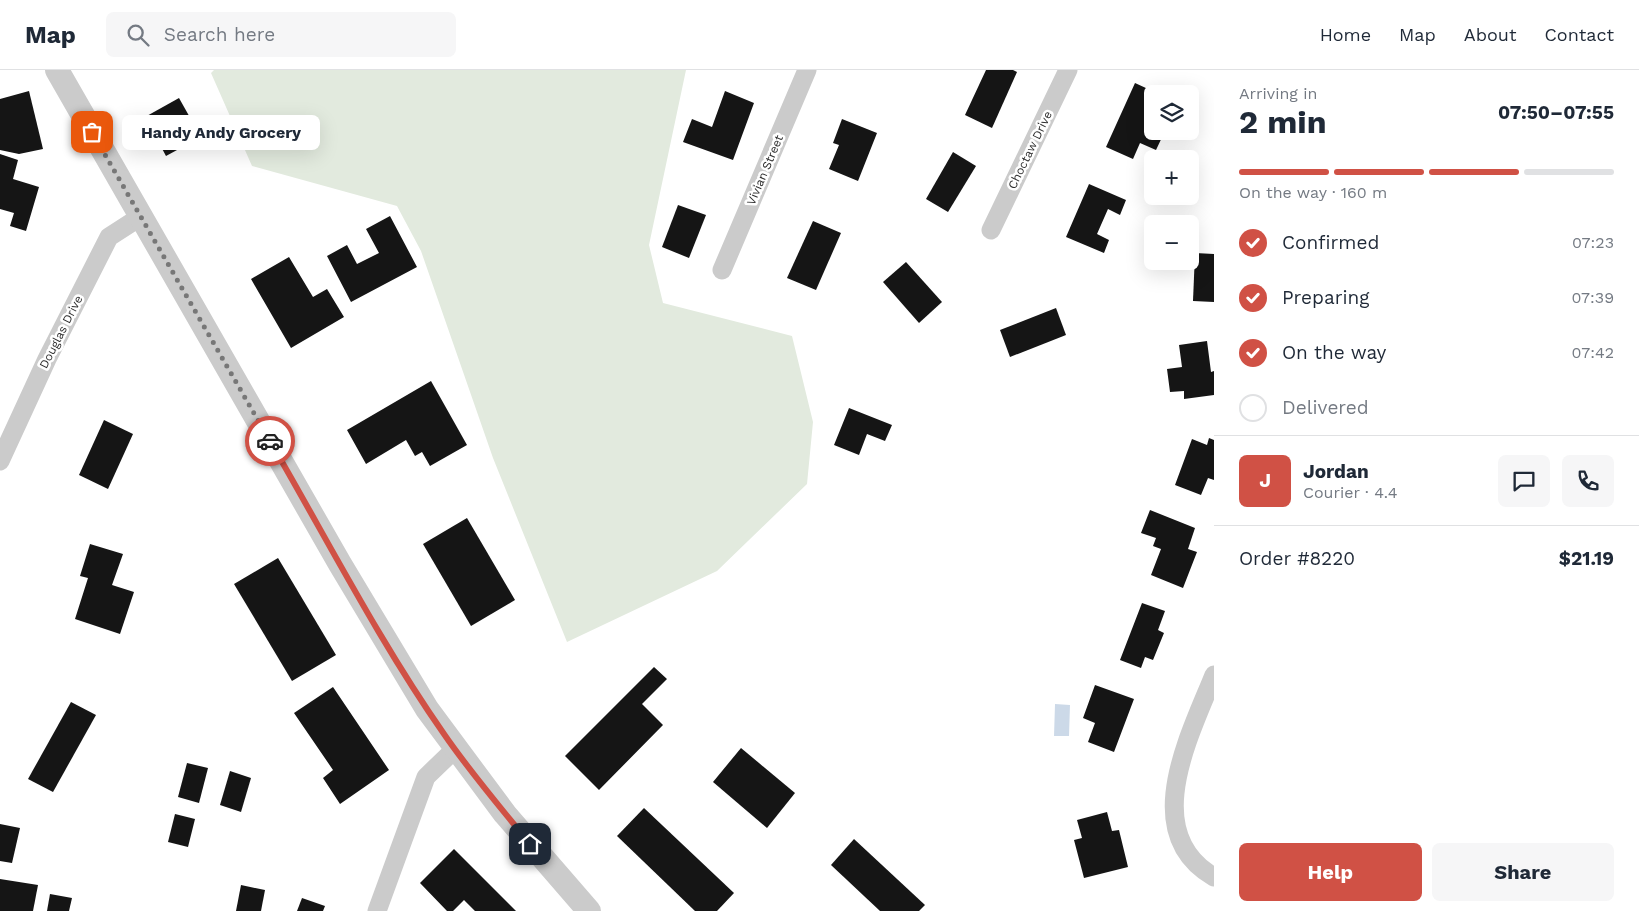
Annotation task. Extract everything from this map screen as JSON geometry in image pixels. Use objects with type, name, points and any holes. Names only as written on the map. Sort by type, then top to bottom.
[{"type":"street","points":[[57,70],[383,638],[427,709],[455,749],[506,814],[589,911]]},
{"type":"street","name":"Vivian Street","points":[[722,270],[807,70]]},
{"type":"street","name":"Choctaw Drive","points":[[991,230],[1068,70]]},
{"type":"street","name":"Douglas Drive","points":[[0,461],[47,359],[109,237],[140,217]]},
{"type":"street","points":[[1214,675],[1186,746],[1174,787],[1174,816],[1182,842],[1201,869],[1214,877]]},
{"type":"street","points":[[377,911],[426,777],[455,749]]},
{"type":"shaded area","points":[[214,70],[686,70],[649,245],[663,303],[792,336],[813,422],[807,484],[717,571],[567,642],[493,458],[421,251],[397,206],[252,166],[211,73]]},
{"type":"water","points":[[1055,704],[1070,705],[1069,736],[1054,736]]},
{"type":"building","points":[[986,70],[1013,70],[1017,72],[992,128],[965,115]]},
{"type":"building","points":[[1135,83],[1144,87],[1144,140],[1161,140],[1156,150],[1140,143],[1133,159],[1106,147]]},
{"type":"building","points":[[29,91],[43,149],[19,154],[0,150],[0,99]]},
{"type":"building","points":[[725,91],[754,103],[733,160],[683,142],[692,119],[712,127]]},
{"type":"building","points":[[179,98],[201,137],[166,156],[145,117]]},
{"type":"building","points":[[842,119],[877,133],[858,181],[829,169],[839,145],[833,143]]},
{"type":"building","points":[[953,152],[976,166],[948,212],[926,199]]},
{"type":"building","points":[[0,154],[18,160],[13,179],[39,187],[26,231],[10,226],[14,213],[0,209]]},
{"type":"building","points":[[1089,184],[1126,200],[1120,215],[1108,209],[1097,234],[1109,240],[1104,253],[1066,237]]},
{"type":"building","points":[[678,205],[706,215],[689,258],[662,247]]},
{"type":"building","points":[[390,216],[417,267],[351,302],[327,256],[347,245],[357,264],[379,253],[366,229]]},
{"type":"building","points":[[813,221],[841,233],[816,290],[787,278]]},
{"type":"building","points":[[1199,253],[1214,254],[1214,302],[1193,301],[1194,270],[1199,270]]},
{"type":"building","points":[[289,257],[313,297],[327,289],[344,317],[291,348],[251,279]]},
{"type":"building","points":[[906,262],[942,302],[919,323],[883,282]]},
{"type":"building","points":[[1056,308],[1066,335],[1010,357],[1000,330]]},
{"type":"building","points":[[1207,341],[1211,372],[1214,371],[1214,395],[1184,399],[1184,391],[1170,392],[1167,369],[1182,367],[1179,345]]},
{"type":"building","points":[[431,381],[467,445],[430,466],[422,452],[415,456],[406,440],[366,464],[347,430]]},
{"type":"building","points":[[849,408],[892,425],[885,441],[867,434],[859,455],[834,445]]},
{"type":"building","points":[[104,420],[133,434],[108,489],[79,475]]},
{"type":"building","points":[[1209,438],[1214,440],[1214,480],[1208,478],[1201,495],[1175,485],[1192,439],[1207,445]]},
{"type":"building","points":[[1150,510],[1195,528],[1188,549],[1197,552],[1183,588],[1151,575],[1161,549],[1153,546],[1156,538],[1141,533]]},
{"type":"building","points":[[467,518],[515,600],[471,626],[423,544]]},
{"type":"building","points":[[90,544],[123,554],[112,585],[134,592],[120,634],[75,619],[88,578],[80,576]]},
{"type":"building","points":[[278,558],[336,655],[292,681],[234,584]]},
{"type":"building","points":[[1142,603],[1165,611],[1158,630],[1164,633],[1153,660],[1145,657],[1141,668],[1120,660]]},
{"type":"building","points":[[654,667],[667,679],[642,704],[663,725],[599,790],[565,756]]},
{"type":"building","points":[[1095,685],[1134,699],[1114,752],[1088,742],[1095,723],[1083,718]]},
{"type":"building","points":[[333,687],[389,770],[340,804],[323,778],[333,770],[294,713]]},
{"type":"building","points":[[71,702],[96,715],[53,792],[28,779]]},
{"type":"building","points":[[741,748],[795,793],[767,828],[713,782]]},
{"type":"building","points":[[187,763],[208,768],[199,803],[178,797]]},
{"type":"building","points":[[230,771],[251,778],[241,812],[220,805]]},
{"type":"building","points":[[644,808],[734,893],[717,911],[695,911],[617,836]]},
{"type":"building","points":[[1107,812],[1112,831],[1119,830],[1128,867],[1084,878],[1074,840],[1082,838],[1077,820]]},
{"type":"building","points":[[175,814],[195,819],[188,847],[168,842]]},
{"type":"building","points":[[0,824],[20,828],[12,863],[0,861]]},
{"type":"building","points":[[854,839],[925,905],[919,911],[880,911],[831,865]]},
{"type":"building","points":[[454,849],[516,911],[475,911],[464,900],[453,911],[447,911],[420,883]]},
{"type":"building","points":[[0,879],[38,885],[33,911],[0,911]]},
{"type":"building","points":[[241,885],[265,890],[261,911],[236,911]]},
{"type":"building","points":[[50,894],[72,898],[69,911],[47,911]]},
{"type":"building","points":[[302,898],[325,906],[323,911],[297,911]]},
{"type":"way so far","points":[[92,132],[270,441]]},
{"type":"place","name":"Handy Andy Grocery","points":[[92,132]]},
{"type":"route","points":[[270,441],[383,638],[427,709],[444,735],[530,844]]}]
